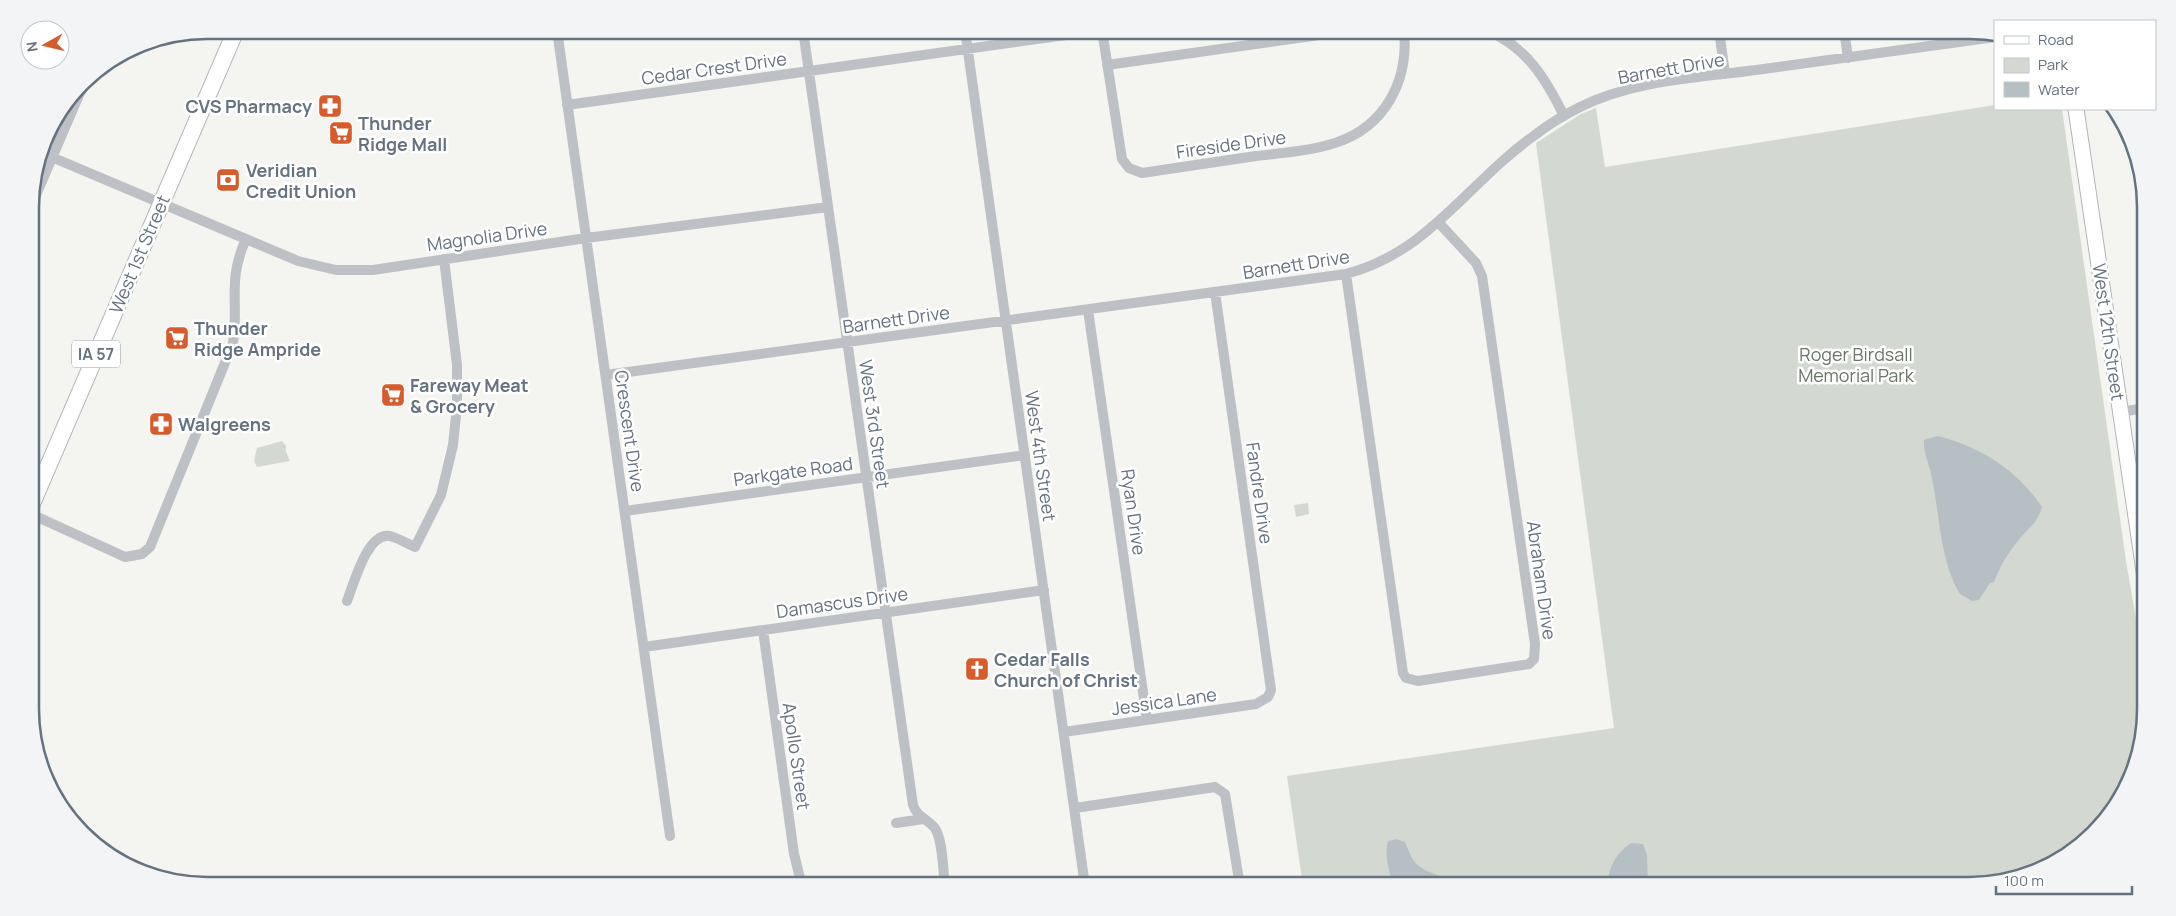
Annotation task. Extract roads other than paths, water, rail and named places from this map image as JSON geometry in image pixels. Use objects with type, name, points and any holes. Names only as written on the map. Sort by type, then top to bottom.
[{"type":"main road","name":"West 1st Street","points":[[39,487],[232,39]]},
{"type":"main road","name":"West 12th Street","points":[[2076,110],[2137,525]]},
{"type":"street","name":"Crescent Drive","points":[[558,39],[670,836]]},
{"type":"street","name":"West 3rd Street","points":[[804,39],[913,805],[916,814],[936,828],[939,837],[944,877]]},
{"type":"street","name":"West 4th Street","points":[[966,39],[1084,877]]},
{"type":"street","name":"Cedar Crest Drive","points":[[567,105],[1039,39]]},
{"type":"street","name":"Fireside Drive","points":[[1103,39],[1122,159],[1129,168],[1142,173],[1321,147],[1357,134],[1366,128],[1385,109],[1397,87],[1404,61],[1404,39]]},
{"type":"street","points":[[1107,64],[1289,39]]},
{"type":"street","points":[[1505,39],[1533,63],[1551,88],[1564,116]]},
{"type":"street","points":[[1719,39],[1725,74]]},
{"type":"street","points":[[1845,39],[1848,58]]},
{"type":"street","name":"Barnett Drive","points":[[606,375],[1346,274],[1398,254],[1439,223],[1533,135],[1564,116],[1600,98],[1636,87],[1848,58],[1949,39]]},
{"type":"street","points":[[41,184],[75,101]]},
{"type":"street","name":"Magnolia Drive","points":[[47,155],[298,261],[336,270],[373,270],[586,238],[828,206]]},
{"type":"street","name":"Abraham Drive","points":[[1346,274],[1403,672],[1406,678],[1418,681],[1529,664],[1534,659],[1535,644],[1482,276],[1476,263],[1439,223]]},
{"type":"street","points":[[39,518],[125,557],[142,554],[150,547],[233,343],[235,316],[233,283],[240,253],[246,239]]},
{"type":"street","points":[[347,601],[371,543],[380,537],[390,536],[416,547],[441,495],[453,445],[457,406],[457,365],[444,259]]},
{"type":"street","name":"Fandre Drive","points":[[1215,292],[1271,683],[1268,697]]},
{"type":"street","name":"Ryan Drive","points":[[1088,310],[1147,720]]},
{"type":"street","points":[[2120,412],[2137,409]]},
{"type":"street","name":"Parkgate Road","points":[[624,511],[1025,455]]},
{"type":"street","name":"Damascus Drive","points":[[644,647],[1044,590]]},
{"type":"street","name":"Apollo Street","points":[[763,630],[794,854],[800,877]]},
{"type":"street","name":"Jessica Lane","points":[[1064,732],[1256,704],[1268,697]]},
{"type":"street","points":[[1075,808],[1215,787],[1225,794],[1239,877]]},
{"type":"street","points":[[896,823],[923,819]]},
{"type":"water","points":[[1938,436],[1969,447],[1997,462],[2021,482],[2042,507],[2035,522],[2010,551],[1994,582],[1990,583],[1979,600],[1972,601],[1960,594],[1953,580],[1944,551],[1934,489],[1924,444],[1924,440]]},
{"type":"water","points":[[1396,839],[1405,842],[1416,863],[1438,877],[1391,877],[1387,858],[1388,841]]},
{"type":"water","points":[[1631,843],[1643,844],[1647,855],[1648,877],[1608,877],[1617,856]]},
{"type":"place","name":"CVS Pharmacy","points":[[330,106]]},
{"type":"place","name":"Thunder Ridge Mall","points":[[341,133]]},
{"type":"place","name":"Veridian Credit Union","points":[[228,180]]},
{"type":"place","name":"Thunder Ridge Ampride","points":[[177,338]]},
{"type":"place","name":"Fareway Meat & Grocery","points":[[393,395]]},
{"type":"place","name":"Walgreens","points":[[161,424]]},
{"type":"place","name":"Cedar Falls Church of Christ","points":[[977,669]]},
{"type":"park label","name":"Roger Birdsall Memorial Park","points":[[1856,364]]}]
